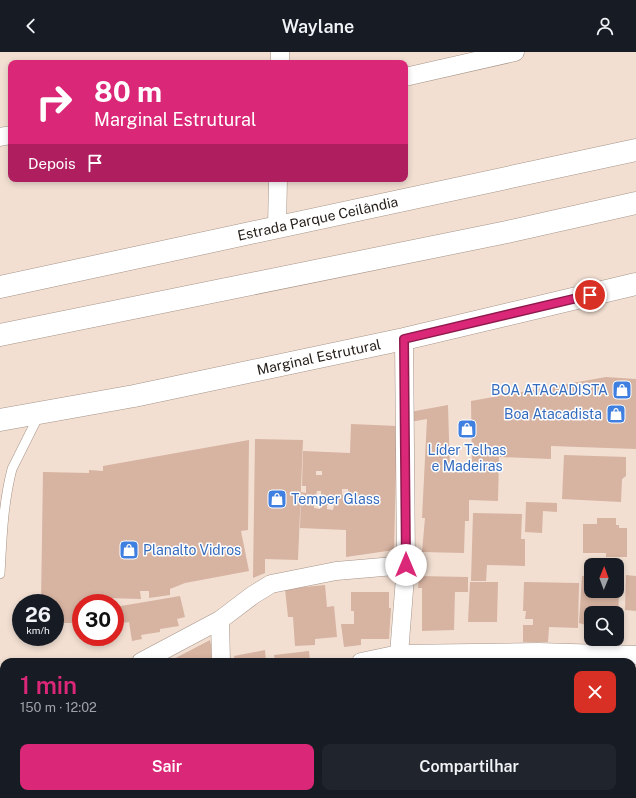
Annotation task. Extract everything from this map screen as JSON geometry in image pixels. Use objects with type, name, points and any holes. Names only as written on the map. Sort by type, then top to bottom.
[{"type":"main road","name":"Estrada Parque Ceilândia","points":[[0,287],[636,150]]},
{"type":"main road","points":[[0,335],[507,232],[636,203]]},
{"type":"main road","name":"Marginal Estrutural","points":[[0,420],[134,396],[404,339],[636,284]]},
{"type":"street","points":[[408,76],[515,52]]},
{"type":"street","points":[[277,228],[278,182]]},
{"type":"street","points":[[399,654],[406,565],[404,339]]},
{"type":"street","points":[[149,658],[220,620],[253,595],[271,584],[336,571],[406,565]]},
{"type":"street","points":[[220,620],[221,658]]},
{"type":"street","points":[[380,658],[399,654],[538,652],[636,655]]},
{"type":"street","points":[[636,788],[636,798]]},
{"type":"lane","points":[[0,574],[3,512],[10,477],[12,469],[40,412]]},
{"type":"building","points":[[606,377],[636,379],[636,449],[551,446],[551,459],[499,457],[498,501],[469,500],[469,521],[465,521],[464,553],[422,552],[425,518],[422,518],[427,419],[399,424],[399,414],[448,405],[450,472],[472,472],[471,401]]},
{"type":"building","points":[[351,424],[397,426],[394,550],[346,557],[346,530],[300,528],[301,492],[306,493],[306,486],[302,486],[303,451],[350,453]],"holes":[[[316,471],[322,471],[322,475],[316,475]],[[342,489],[348,489],[348,495],[342,495]],[[317,491],[321,491],[321,496],[316,496]],[[314,504],[321,504],[320,509],[314,508]],[[327,505],[334,505],[333,510],[327,509]]]},
{"type":"building","name":"Temper Glass","points":[[255,439],[303,440],[298,560],[265,559],[265,573],[253,578]]},
{"type":"building","points":[[249,440],[248,530],[241,531],[249,571],[185,583],[170,589],[170,595],[149,598],[149,591],[140,591],[141,599],[124,599],[124,594],[72,594],[72,623],[64,623],[64,594],[41,594],[43,472],[89,473],[89,470],[103,471],[103,466]]},
{"type":"building","points":[[564,455],[626,457],[626,476],[622,479],[621,502],[562,499]]},
{"type":"building","points":[[526,502],[557,503],[557,512],[543,511],[542,533],[525,532]]},
{"type":"building","points":[[473,513],[522,514],[521,539],[525,539],[525,566],[487,565],[486,581],[471,581]]},
{"type":"building","points":[[597,518],[616,518],[616,525],[619,525],[619,528],[627,528],[627,557],[606,557],[606,553],[583,553],[583,524],[597,524]]},
{"type":"building","points":[[626,575],[636,576],[636,611],[625,610]]},
{"type":"building","points":[[419,576],[468,577],[468,592],[455,592],[454,630],[422,631],[422,588],[418,588]]},
{"type":"building","points":[[582,576],[584,576],[584,598],[619,598],[619,606],[584,606],[584,624],[579,623]]},
{"type":"building","points":[[470,582],[498,582],[497,622],[468,622]]},
{"type":"building","points":[[524,582],[579,583],[578,628],[549,627],[548,642],[523,642],[523,625],[533,625],[533,619],[525,619],[526,611],[523,611]]},
{"type":"building","points":[[325,585],[327,607],[334,606],[337,637],[315,639],[315,645],[295,646],[293,617],[288,617],[285,589]]},
{"type":"building","points":[[351,592],[389,592],[389,608],[391,608],[389,639],[361,639],[361,645],[344,647],[341,624],[354,624],[354,611],[351,611]]},
{"type":"building","points":[[180,596],[185,617],[177,619],[179,626],[160,629],[160,632],[141,635],[142,639],[132,641],[129,622],[124,623],[124,605]]},
{"type":"building","points":[[210,640],[214,658],[176,658]]},
{"type":"building","points":[[265,650],[266,658],[234,658],[234,656]]},
{"type":"building","points":[[309,651],[310,658],[274,658],[274,655]]},
{"type":"place","name":"BOA ATACADISTA","points":[[622,390]]},
{"type":"place","name":"Boa Atacadista","points":[[616,414]]},
{"type":"place","name":"Líder Telhas e Madeiras","points":[[467,429]]},
{"type":"place","name":"Temper Glass","points":[[277,499]]},
{"type":"place","name":"Planalto Vidros","points":[[129,550]]},
{"type":"route","points":[[406,565],[404,339],[590,295]]}]
